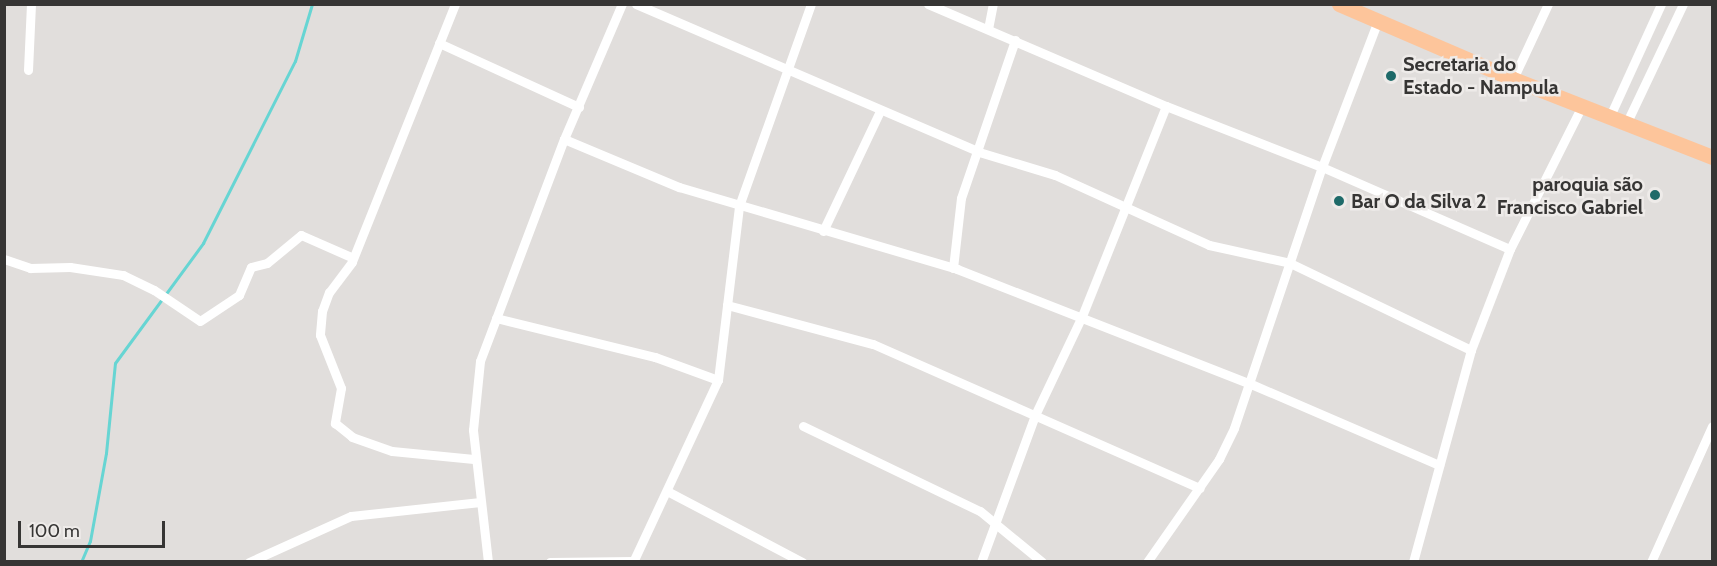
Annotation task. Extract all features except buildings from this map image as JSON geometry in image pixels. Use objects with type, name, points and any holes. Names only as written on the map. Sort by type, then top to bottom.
[{"type":"main road","points":[[1339,4],[1513,79],[1713,157]]},
{"type":"street","points":[[28,70],[31,4]]},
{"type":"street","points":[[455,4],[416,106],[351,257],[352,262],[329,292],[322,311],[320,335],[341,388],[335,423],[366,444],[392,451],[474,459]]},
{"type":"street","points":[[488,561],[474,459],[476,388],[480,361],[564,140],[622,4]]},
{"type":"street","points":[[636,4],[979,152],[1055,175],[1209,245],[1290,263],[1471,350]]},
{"type":"street","points":[[550,561],[633,561],[667,491],[718,380],[739,206],[786,67],[811,4]]},
{"type":"street","points":[[928,4],[1166,106],[1322,166],[1510,249]]},
{"type":"street","points":[[988,29],[993,4]]},
{"type":"street","points":[[1513,79],[1548,4]]},
{"type":"street","points":[[1610,116],[1662,4]]},
{"type":"street","points":[[1627,122],[1683,4]]},
{"type":"street","points":[[1147,561],[1200,488],[1224,448],[1251,384],[1322,166],[1378,21]]},
{"type":"street","points":[[953,268],[961,198],[979,152],[1015,40]]},
{"type":"street","points":[[439,43],[579,107]]},
{"type":"street","points":[[981,561],[1035,415],[1082,316],[1166,106]]},
{"type":"street","points":[[1413,561],[1471,350],[1510,249],[1582,106]]},
{"type":"street","points":[[823,231],[880,111]]},
{"type":"street","points":[[564,140],[679,187],[953,268],[1082,316],[1251,384],[1439,465]]},
{"type":"street","points":[[4,259],[30,268],[69,267],[123,275],[154,290],[200,321],[239,295],[251,267],[267,263],[302,236],[351,257]]},
{"type":"street","points":[[727,305],[873,344],[1200,488]]},
{"type":"street","points":[[496,318],[655,357],[718,380]]},
{"type":"street","points":[[803,426],[980,511],[994,526],[1042,561]]},
{"type":"street","points":[[1652,561],[1712,429]]},
{"type":"street","points":[[667,491],[802,561]]},
{"type":"street","points":[[249,561],[351,516],[480,502]]},
{"type":"waterway","points":[[81,562],[90,541],[106,453],[115,363],[203,243],[295,61],[312,4]]},
{"type":"place","name":"Secretaria do Estado - Nampula","points":[[1391,76]]},
{"type":"place","name":"paroquia são Francisco Gabriel","points":[[1655,195]]},
{"type":"place","name":"Bar O da Silva 2","points":[[1339,201]]}]
